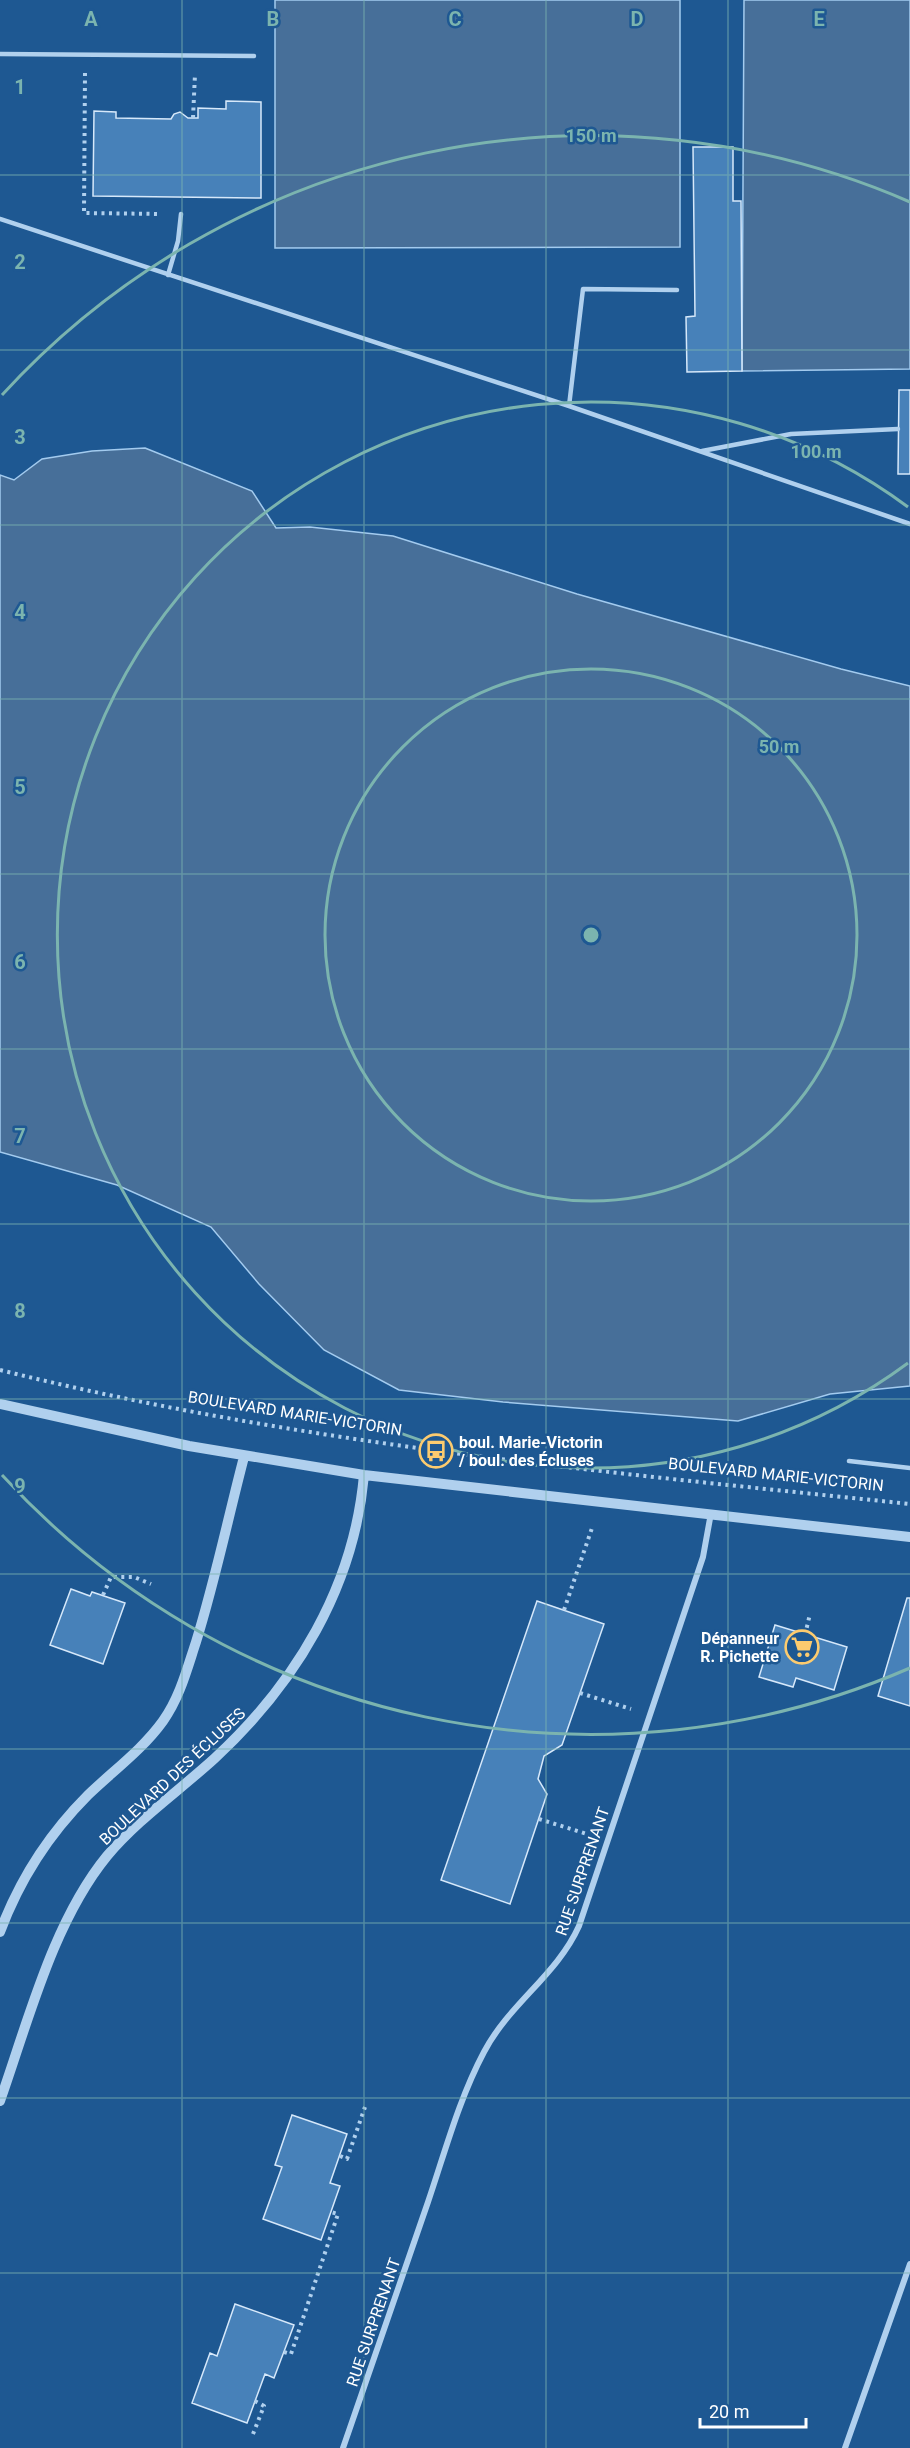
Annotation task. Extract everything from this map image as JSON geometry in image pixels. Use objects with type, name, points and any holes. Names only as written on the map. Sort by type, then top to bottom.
[{"type":"street","points":[[0,1404],[244,1456],[364,1476],[910,1537]]},
{"type":"street","points":[[0,1932],[17,1891],[69,1815],[146,1742],[173,1705],[203,1619],[244,1456]]},
{"type":"street","name":"BOULEVARD DES ÉCLUSES","points":[[0,2101],[52,1955],[87,1886],[107,1857],[133,1828],[244,1731],[283,1684],[310,1642],[326,1613],[350,1551],[359,1518],[364,1476]]},
{"type":"street","name":"RUE SURPRENANT","points":[[344,2448],[471,2080],[497,2029],[569,1948],[608,1840],[706,1547],[711,1513]]},
{"type":"street","points":[[845,2448],[910,2264]]},
{"type":"lane","points":[[0,54],[254,56]]},
{"type":"lane","points":[[168,275],[178,241],[181,214]]},
{"type":"lane","points":[[0,219],[569,406],[910,524]]},
{"type":"lane","points":[[569,406],[583,289],[677,290]]},
{"type":"lane","points":[[700,451],[791,434],[898,429]]},
{"type":"lane","points":[[849,1461],[910,1468]]},
{"type":"path","points":[[193,118],[195,79]]},
{"type":"path","points":[[85,87],[84,213],[181,214]]},
{"type":"path","name":"BOULEVARD MARIE-VICTORIN","points":[[0,1370],[140,1402],[327,1436],[910,1504]]},
{"type":"path","points":[[564,1610],[592,1528]]},
{"type":"path","points":[[102,1595],[111,1577],[134,1577],[151,1584]]},
{"type":"path","points":[[805,1635],[810,1614]]},
{"type":"path","points":[[580,1693],[650,1715]]},
{"type":"path","points":[[539,1819],[608,1840]]},
{"type":"path","points":[[340,2156],[347,2159],[365,2107]]},
{"type":"path","points":[[284,2352],[291,2354],[302,2322],[338,2214],[331,2212]]},
{"type":"path","points":[[253,2434],[264,2406],[255,2401]]},
{"type":"water","points":[[275,0],[680,0],[680,247],[275,248]]},
{"type":"water","points":[[744,0],[910,0],[910,369],[742,371]]},
{"type":"water","points":[[145,448],[252,491],[276,528],[310,527],[393,536],[577,594],[841,669],[910,686],[910,1386],[830,1394],[738,1421],[503,1402],[399,1390],[324,1350],[259,1284],[211,1227],[117,1185],[0,1152],[0,475],[14,480],[42,459],[92,451]]},
{"type":"building","points":[[226,101],[261,102],[261,198],[93,196],[94,111],[116,112],[116,118],[171,119],[174,114],[180,112],[188,118],[198,118],[198,108],[226,109]]},
{"type":"building","points":[[693,147],[733,147],[733,201],[741,201],[742,371],[687,372],[686,317],[695,316]]},
{"type":"building","points":[[899,390],[910,390],[910,474],[898,474]]},
{"type":"building","points":[[71,1589],[90,1596],[92,1592],[125,1603],[103,1664],[50,1645]]},
{"type":"building","points":[[907,1598],[910,1598],[910,1706],[878,1696]]},
{"type":"building","points":[[537,1601],[604,1624],[562,1745],[544,1756],[538,1779],[547,1794],[510,1904],[441,1880]]},
{"type":"building","points":[[775,1625],[847,1647],[834,1690],[796,1678],[793,1687],[759,1677]]},
{"type":"building","points":[[292,2115],[347,2134],[330,2183],[340,2186],[321,2240],[263,2219],[282,2167],[275,2165]]},
{"type":"building","points":[[235,2304],[294,2325],[274,2378],[265,2374],[247,2423],[192,2403],[210,2353],[217,2356]]},
{"type":"place","name":"boul. Marie-Victorin / boul. des Écluses","points":[[436,1451]]},
{"type":"place","name":"Dépanneur R. Pichette","points":[[802,1647]]}]
